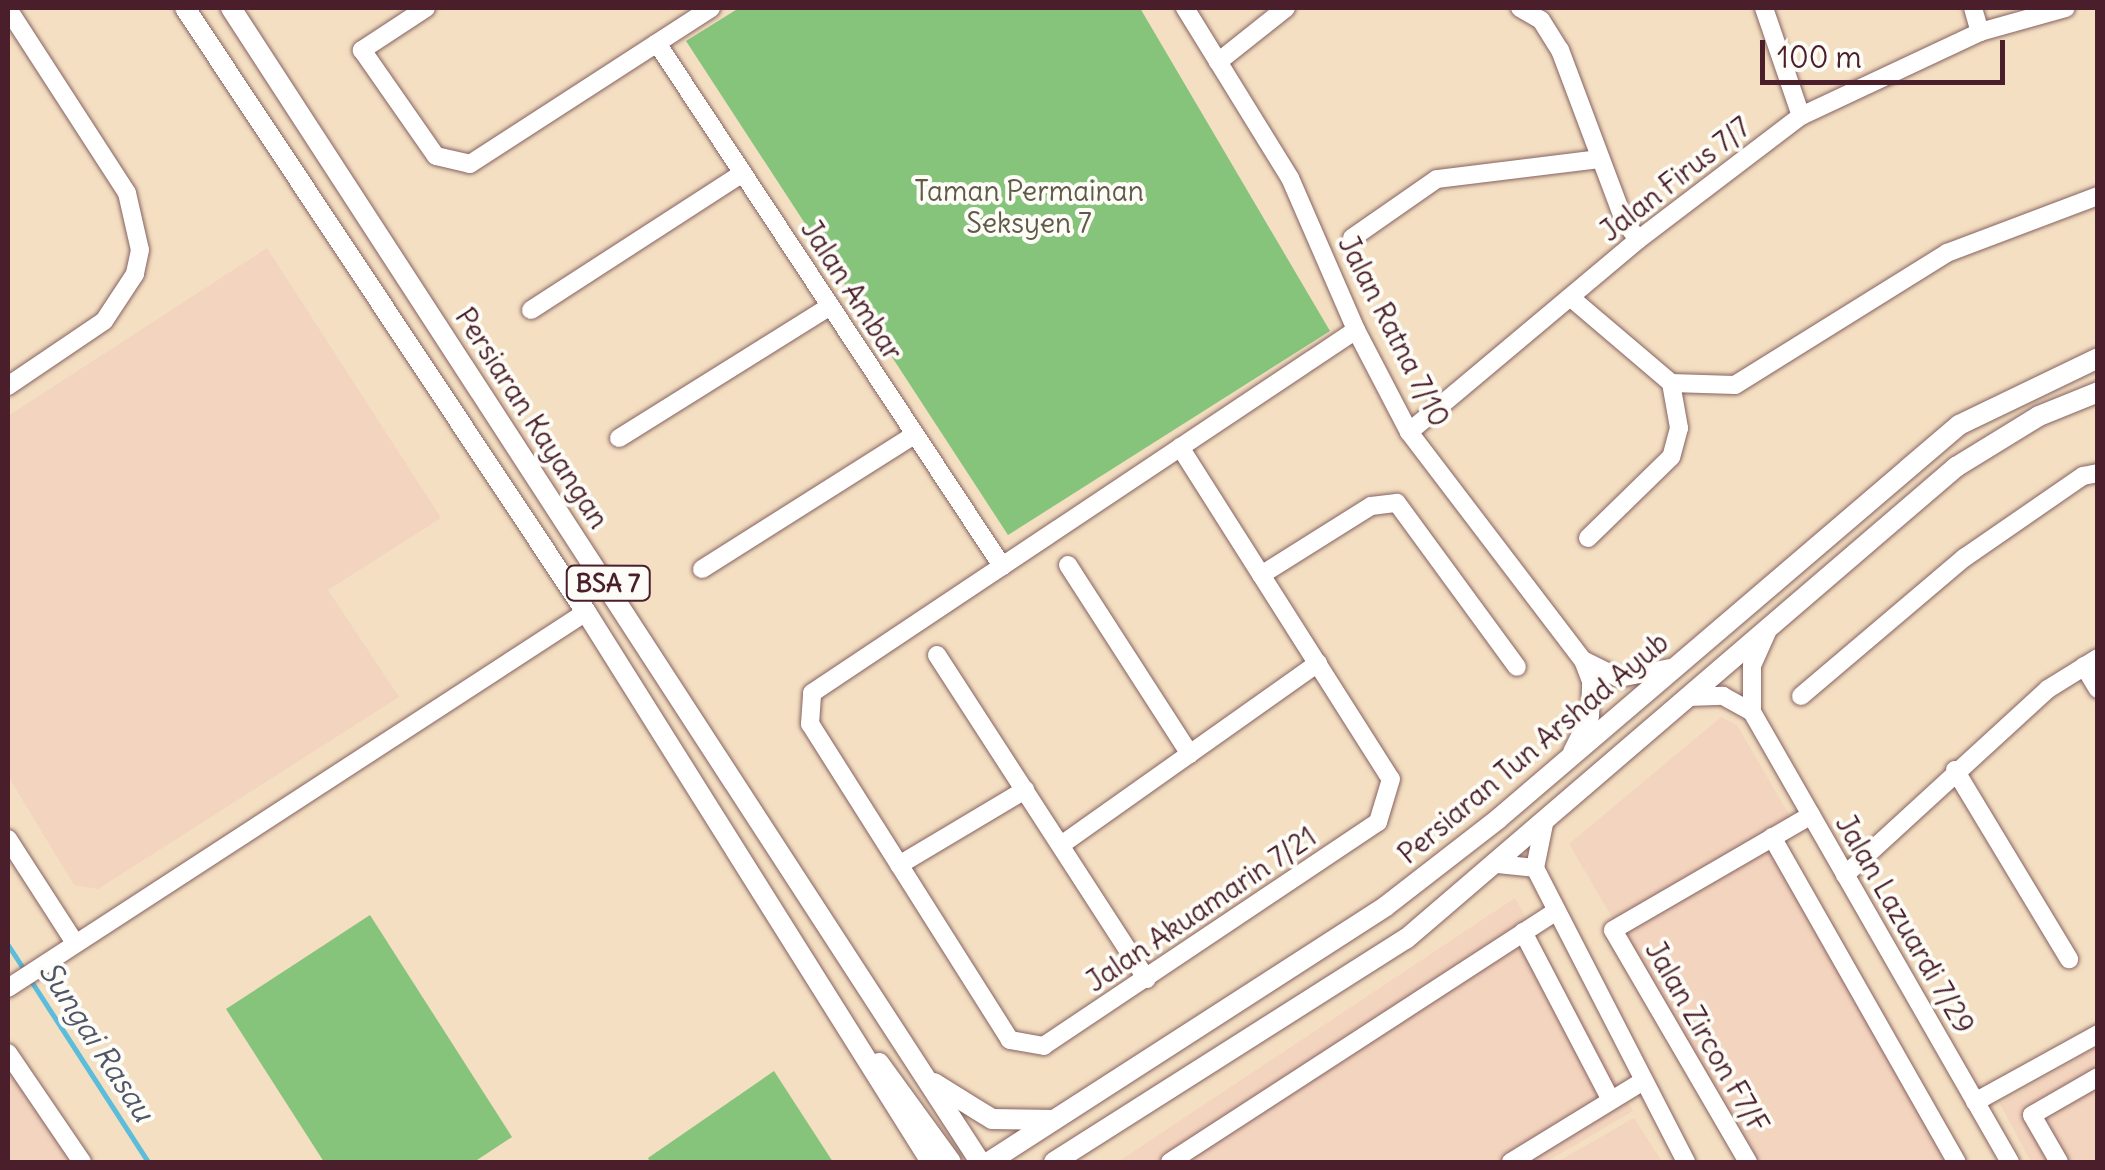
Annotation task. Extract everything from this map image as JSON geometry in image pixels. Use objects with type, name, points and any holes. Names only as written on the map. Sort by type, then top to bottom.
[{"type":"main road","name":"BSA 7","points":[[185,8],[586,612],[932,1162]]},
{"type":"main road","name":"Persiaran Kayangan","points":[[231,8],[980,1162]]},
{"type":"main road","name":"Persiaran Tun Arshad Ayub","points":[[989,1162],[1386,906],[1959,425],[2098,358]]},
{"type":"main road","points":[[1054,1162],[1076,1154],[1406,939],[1956,467],[2040,416],[2098,392]]},
{"type":"main road","points":[[860,1042],[904,1091],[951,1162]]},
{"type":"main road","points":[[917,1069],[992,1119],[1058,1120]]},
{"type":"street","points":[[426,8],[362,50],[436,156],[470,164],[711,8]]},
{"type":"street","name":"Jalan Ratna 7/10","points":[[1184,8],[1290,178],[1356,330],[1409,432],[1583,660],[1591,681],[1590,716],[1572,752]]},
{"type":"street","points":[[1218,62],[1286,8]]},
{"type":"street","points":[[1520,8],[1541,20],[1560,50],[1599,158],[1638,240]]},
{"type":"street","points":[[1764,8],[1800,116]]},
{"type":"street","points":[[1973,8],[1980,32]]},
{"type":"street","name":"Jalan Firus 7/7","points":[[1409,432],[1638,240],[1800,116],[1980,32],[2066,8]]},
{"type":"street","points":[[8,10],[128,193],[140,250],[135,274],[104,321],[8,386]]},
{"type":"street","name":"Jalan Ambar","points":[[657,43],[1002,566]]},
{"type":"street","points":[[1352,238],[1437,180],[1599,158]]},
{"type":"street","points":[[531,310],[743,173]]},
{"type":"street","points":[[1671,383],[1735,384],[1947,253],[2098,196]]},
{"type":"street","points":[[1570,297],[1671,383],[1679,428],[1671,457],[1588,538]]},
{"type":"street","points":[[619,438],[830,306]]},
{"type":"street","points":[[1025,790],[899,865],[810,724],[812,693],[1356,330]]},
{"type":"street","points":[[702,569],[914,434]]},
{"type":"street","points":[[1062,845],[1318,664],[1180,448]]},
{"type":"street","points":[[1801,696],[1964,558],[2083,476],[2098,473]]},
{"type":"street","points":[[1261,575],[1371,506],[1397,502],[1517,667]]},
{"type":"street","points":[[1068,565],[1190,754]]},
{"type":"street","points":[[8,988],[586,612]]},
{"type":"street","points":[[1688,696],[1723,696],[1752,712],[1752,665],[1774,623]]},
{"type":"street","points":[[937,655],[1147,979]]},
{"type":"street","points":[[1583,660],[1620,678],[1670,668]]},
{"type":"street","points":[[1845,875],[1955,770],[2091,662],[2098,689]]},
{"type":"street","name":"Jalan Akuamarin 7/21","points":[[899,865],[1010,1040],[1044,1046],[1378,822],[1392,780],[1318,664]]},
{"type":"street","name":"Jalan Lazuardi 7/29","points":[[1752,712],[2010,1162]]},
{"type":"street","points":[[1955,770],[2069,959]]},
{"type":"street","name":"Jalan Zircon F7/F","points":[[1748,1162],[1613,930],[1811,815]]},
{"type":"street","points":[[1544,824],[1535,868],[1686,1162]]},
{"type":"street","points":[[1772,837],[1958,1162]]},
{"type":"street","points":[[8,839],[75,943]]},
{"type":"street","points":[[1497,864],[1535,868]]},
{"type":"street","points":[[1170,1162],[1556,911]]},
{"type":"street","points":[[1523,932],[1611,1100]]},
{"type":"street","points":[[1975,1102],[2098,1034]]},
{"type":"street","points":[[8,1054],[82,1162]]},
{"type":"street","points":[[2059,1162],[2032,1115],[2098,1077]]},
{"type":"street","points":[[1511,1162],[1643,1081]]},
{"type":"shaded area","points":[[267,248],[441,518],[328,590],[399,697],[98,889],[74,885],[8,776],[8,416]]},
{"type":"shaded area","points":[[1721,717],[1737,725],[1791,818],[1763,834],[1950,1162],[1755,1162],[1569,844]]},
{"type":"shaded area","points":[[1515,898],[1633,1111],[1546,1162],[1118,1162]]},
{"type":"shaded area","points":[[2097,1047],[2097,1162],[2031,1162],[2000,1104]]},
{"type":"shaded area","points":[[8,1062],[74,1162],[8,1162]]},
{"type":"shaded area","points":[[1634,1118],[1662,1162],[1557,1162]]},
{"type":"green space","name":"Taman Permainan Seksyen 7","points":[[739,8],[1140,8],[1330,331],[1008,535],[686,41]]},
{"type":"green space","points":[[370,915],[512,1137],[474,1162],[324,1162],[226,1009]]},
{"type":"green space","points":[[774,1071],[833,1162],[650,1162],[648,1158]]},
{"type":"waterway","name":"Sungai Rasau","points":[[8,945],[25,971]]},
{"type":"waterway","name":"Sungai Rasau","points":[[31,981],[148,1162]]}]
